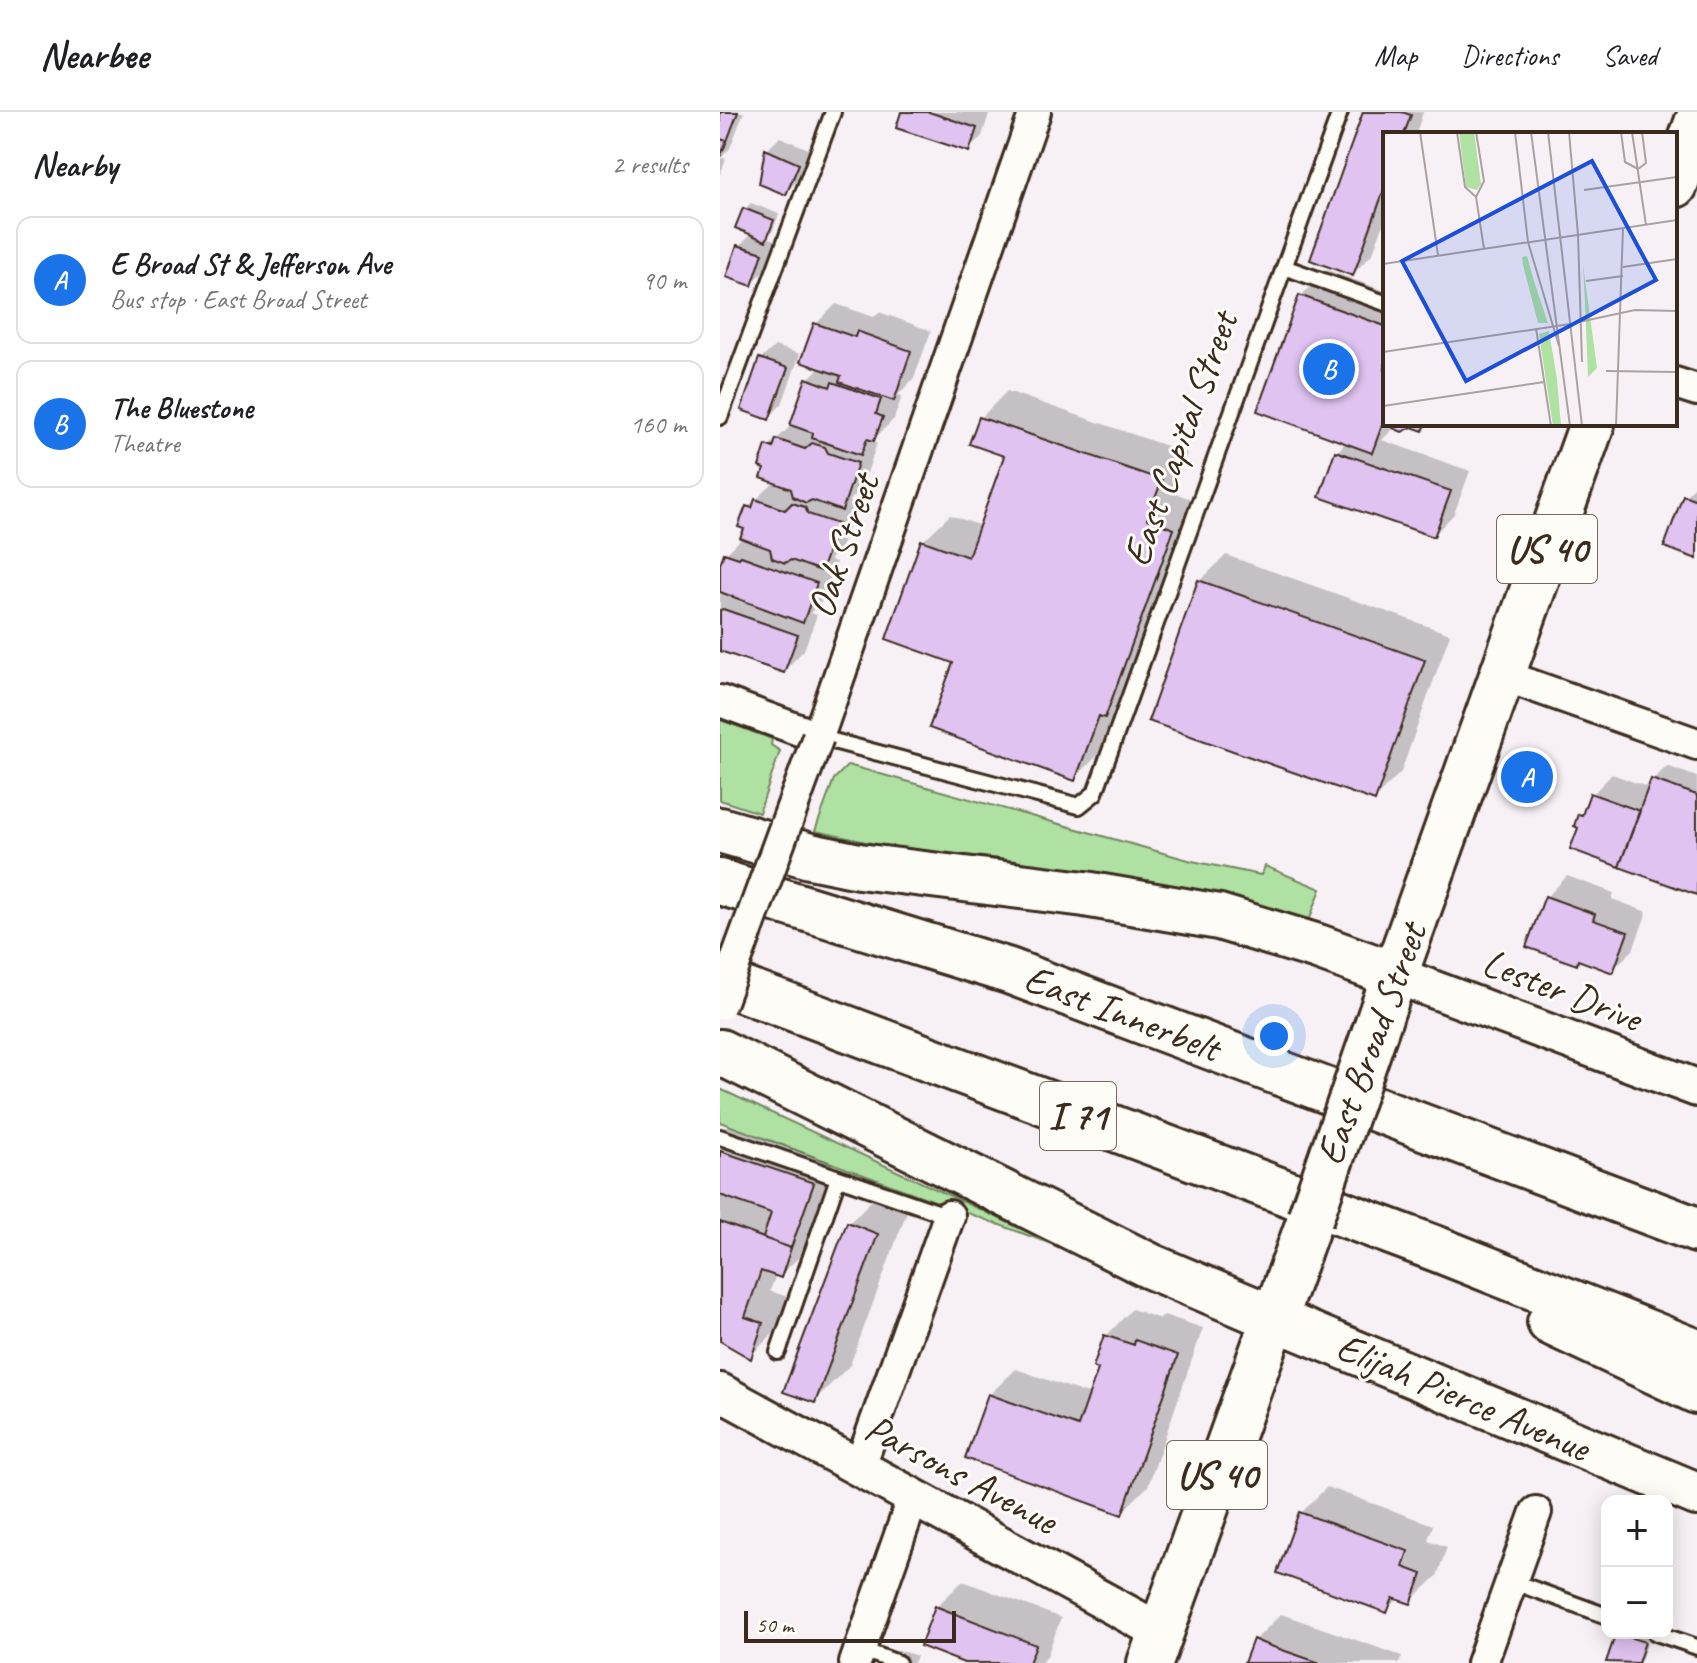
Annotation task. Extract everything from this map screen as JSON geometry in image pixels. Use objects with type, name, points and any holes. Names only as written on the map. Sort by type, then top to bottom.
[{"type":"main road","points":[[1677,179],[1697,123]]},
{"type":"main road","name":"East Broad Street","points":[[1156,1647],[1591,426]]},
{"type":"main road","points":[[720,830],[810,856],[859,866],[1085,894],[1219,917],[1318,947],[1388,994]]},
{"type":"main road","name":"East Innerbelt","points":[[720,882],[1009,971],[1697,1230]]},
{"type":"main road","name":"I 71","points":[[720,981],[1437,1249],[1697,1352]]},
{"type":"main road","points":[[720,1052],[1150,1266],[1279,1301]]},
{"type":"main road","points":[[1638,1208],[1697,1260]]},
{"type":"main road","points":[[1437,1249],[1532,1313],[1697,1391]]},
{"type":"main road","name":"Elijah Pierce Avenue","points":[[1279,1301],[1697,1494]]},
{"type":"street","name":"Oak Street","points":[[720,1004],[818,737],[1035,112]]},
{"type":"street","points":[[1677,384],[1697,390]]},
{"type":"street","points":[[1502,675],[1697,744]]},
{"type":"street","points":[[720,701],[818,737]]},
{"type":"street","name":"Lester Drive","points":[[1388,994],[1697,1088]]},
{"type":"street","points":[[859,1469],[949,1216]]},
{"type":"street","name":"Parsons Avenue","points":[[720,1392],[913,1498],[1156,1647]]},
{"type":"street","points":[[857,1656],[913,1498]]},
{"type":"street","points":[[1482,1663],[1536,1512]]},
{"type":"lane","points":[[720,417],[833,112]]},
{"type":"lane","name":"East Capital Street","points":[[818,737],[1079,806],[1095,793],[1340,112]]},
{"type":"lane","points":[[1284,267],[1383,302]]},
{"type":"lane","points":[[720,1137],[949,1216]]},
{"type":"lane","points":[[778,1352],[838,1178]]},
{"type":"lane","points":[[1511,1581],[1601,1614]]},
{"type":"lane","points":[[1673,1639],[1697,1647]]},
{"type":"lane","points":[[857,1656],[898,1663]]},
{"type":"green space","points":[[720,720],[772,739],[771,745],[780,751],[759,813],[720,800]]},
{"type":"green space","points":[[848,765],[1192,861],[1261,875],[1265,866],[1321,889],[1308,923],[932,856],[815,831],[834,779]]},
{"type":"green space","points":[[720,1089],[1065,1249],[720,1122]]},
{"type":"building","points":[[720,112],[738,112],[727,141],[720,139]]},
{"type":"building","points":[[901,112],[929,112],[977,128],[969,152],[896,128]]},
{"type":"building","points":[[1363,112],[1402,112],[1411,115],[1405,132],[1383,132],[1383,193],[1353,276],[1310,260]]},
{"type":"building","points":[[720,139],[727,141],[720,157]]},
{"type":"building","points":[[765,149],[799,164],[786,195],[759,184]]},
{"type":"building","points":[[743,208],[774,220],[766,241],[735,228]]},
{"type":"building","points":[[737,245],[763,253],[752,286],[726,277]]},
{"type":"building","points":[[1299,295],[1383,325],[1383,423],[1372,453],[1257,411]]},
{"type":"building","points":[[814,323],[855,337],[857,331],[911,351],[894,401],[839,382],[841,376],[800,362]]},
{"type":"building","points":[[759,358],[788,368],[769,420],[741,410]]},
{"type":"building","points":[[806,378],[830,387],[832,382],[881,399],[876,414],[883,417],[874,441],[867,439],[861,455],[812,438],[813,433],[790,425]]},
{"type":"building","points":[[979,417],[1162,480],[1147,519],[1174,529],[1105,718],[1099,716],[1075,781],[929,728],[953,663],[886,639],[921,540],[968,557],[1004,456],[969,444]]},
{"type":"building","points":[[1425,426],[1423,431],[1412,427],[1402,432],[1393,428]]},
{"type":"building","points":[[776,439],[805,449],[812,443],[825,447],[828,453],[858,463],[842,511],[812,500],[806,503],[793,497],[791,489],[761,478],[764,469],[759,467],[766,445],[773,448]]},
{"type":"building","points":[[1335,451],[1451,491],[1434,537],[1319,497]]},
{"type":"building","points":[[1683,495],[1697,500],[1697,559],[1664,547]]},
{"type":"building","points":[[755,499],[785,510],[792,503],[805,507],[808,514],[838,524],[821,571],[791,560],[785,563],[772,558],[770,549],[740,538],[744,529],[738,527],[746,506],[752,508]]},
{"type":"building","points":[[724,553],[817,583],[803,623],[720,592],[720,564]]},
{"type":"building","points":[[1198,580],[1425,660],[1375,801],[1148,721]]},
{"type":"building","points":[[720,610],[798,635],[784,673],[720,651]]},
{"type":"building","points":[[1651,779],[1697,795],[1697,895],[1619,867]]},
{"type":"building","points":[[1590,793],[1640,811],[1619,867],[1570,849],[1578,828],[1574,826],[1578,814],[1582,815]]},
{"type":"building","points":[[1545,896],[1595,914],[1593,920],[1628,932],[1613,973],[1578,960],[1577,965],[1526,947]]},
{"type":"building","points":[[720,1151],[814,1183],[791,1248],[763,1238],[771,1213],[720,1195]]},
{"type":"building","points":[[720,1222],[791,1248],[781,1278],[761,1271],[745,1317],[763,1323],[751,1359],[720,1341]]},
{"type":"building","points":[[847,1222],[878,1234],[815,1403],[783,1392]]},
{"type":"building","points":[[1104,1335],[1134,1345],[1135,1340],[1178,1355],[1122,1515],[965,1458],[988,1394],[1078,1426],[1098,1369],[1093,1367]]},
{"type":"building","points":[[1299,1512],[1408,1551],[1403,1567],[1422,1574],[1411,1604],[1393,1598],[1387,1613],[1277,1573]]},
{"type":"building","points":[[935,1606],[1036,1645],[1029,1663],[964,1663],[920,1646]]},
{"type":"building","points":[[1253,1639],[1262,1643],[1320,1663],[1244,1663]]},
{"type":"building","points":[[1614,1639],[1645,1642],[1638,1663],[1606,1662]]},
{"type":"place","name":"The Bluestone","points":[[1329,369]]},
{"type":"place","name":"E Broad St & Jefferson Ave","points":[[1527,777]]}]
